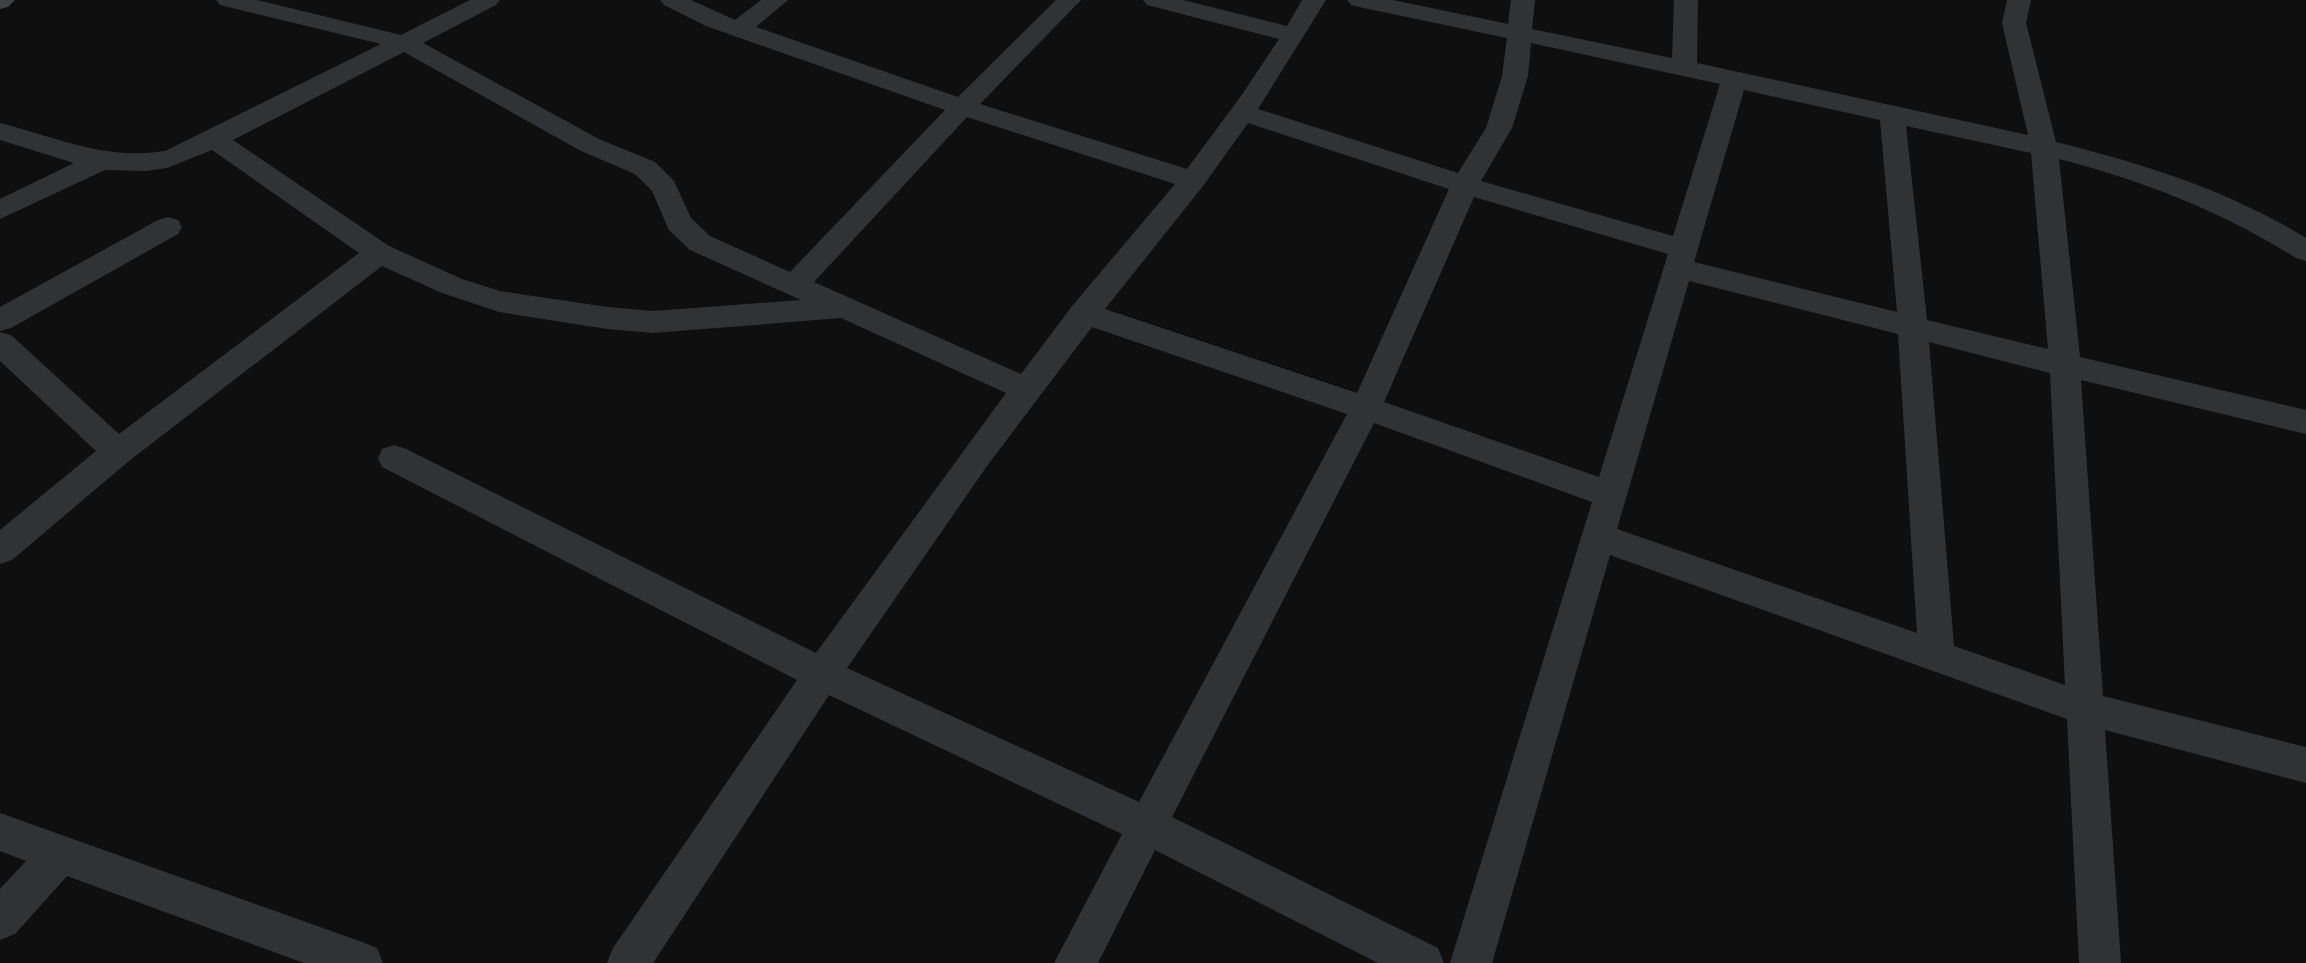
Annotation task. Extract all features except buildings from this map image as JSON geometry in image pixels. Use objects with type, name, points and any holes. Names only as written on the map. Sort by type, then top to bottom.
[{"type":"street","points":[[228,0],[405,43],[590,145],[645,168],[664,187],[679,223],[689,235],[715,252],[1026,389]]},
{"type":"street","points":[[6,138],[100,160],[131,163],[168,159],[214,139],[488,0]]},
{"type":"street","points":[[672,0],[738,29],[962,107],[1193,180]]},
{"type":"street","points":[[738,29],[776,0]]},
{"type":"street","points":[[794,286],[962,107],[1069,0]]},
{"type":"street","points":[[1155,0],[1293,35]]},
{"type":"street","points":[[628,963],[820,673],[1026,389],[1084,313],[1193,180],[1243,113],[1314,0]]},
{"type":"street","points":[[1360,0],[2044,147],[2183,185],[2249,216],[2306,251]]},
{"type":"street","points":[[1075,963],[1366,408],[1465,184],[1499,128],[1515,76],[1523,0]]},
{"type":"street","points":[[1684,68],[1686,0]]},
{"type":"street","points":[[2019,0],[2014,23],[2044,147],[2065,365],[2100,963]]},
{"type":"street","points":[[1471,963],[1734,80]]},
{"type":"street","points":[[1243,113],[1465,184],[1681,259],[1913,327],[2306,422]]},
{"type":"street","points":[[1892,114],[1913,327],[1937,656]]},
{"type":"street","points":[[214,139],[379,253],[475,294],[539,309],[653,322],[843,308]]},
{"type":"street","points":[[0,210],[100,160]]},
{"type":"street","points":[[0,320],[168,226]]},
{"type":"street","points":[[0,550],[118,452],[379,253]]},
{"type":"street","points":[[1084,313],[1366,408],[1611,495]]},
{"type":"street","points":[[0,342],[118,452]]},
{"type":"street","points":[[394,458],[820,673],[1146,825],[1424,963]]},
{"type":"street","points":[[1598,536],[2084,708],[2306,765]]},
{"type":"street","points":[[0,832],[362,963]]},
{"type":"street","points":[[0,919],[59,855]]}]
